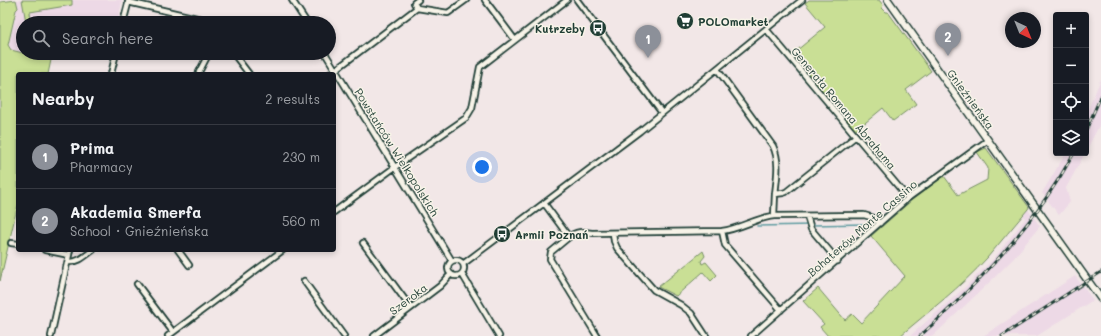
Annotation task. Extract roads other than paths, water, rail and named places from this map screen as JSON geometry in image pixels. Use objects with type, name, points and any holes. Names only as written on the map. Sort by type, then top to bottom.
[{"type":"street","points":[[292,0],[302,16]]},
{"type":"street","points":[[417,8],[414,3],[418,0]]},
{"type":"street","points":[[332,72],[417,8],[448,13],[466,0]]},
{"type":"street","points":[[485,0],[515,40]]},
{"type":"street","points":[[336,211],[395,167],[466,118],[472,108],[480,67],[567,0]]},
{"type":"street","points":[[577,0],[662,113]]},
{"type":"street","points":[[463,264],[662,113],[802,0]]},
{"type":"street","name":"Gnieźnieńska","points":[[888,0],[1101,298]]},
{"type":"street","points":[[126,16],[129,1],[189,16]]},
{"type":"street","name":"Generała Romana Abrahama","points":[[766,29],[908,198]]},
{"type":"street","points":[[112,72],[115,60]]},
{"type":"street","points":[[199,72],[205,60]]},
{"type":"street","points":[[238,60],[247,72]]},
{"type":"street","name":"Powstańców Wielkopolskich","points":[[329,60],[452,261]]},
{"type":"street","points":[[717,69],[776,152],[778,166],[774,216]]},
{"type":"street","points":[[775,194],[786,192],[856,136]]},
{"type":"street","name":"Bohaterów Monte Cassino","points":[[751,336],[908,198],[988,140]]},
{"type":"street","points":[[544,203],[569,237]]},
{"type":"street","points":[[597,336],[550,259],[551,252],[572,234],[583,232],[613,233],[722,231],[735,229],[760,219],[774,216],[864,216],[874,218],[880,223]]},
{"type":"street","points":[[807,216],[811,229],[838,261]]},
{"type":"street","points":[[722,231],[726,245],[781,310]]},
{"type":"street","points":[[613,233],[614,242],[617,248],[654,290],[687,309],[695,318],[706,336]]},
{"type":"street","points":[[11,243],[16,244]]},
{"type":"street","points":[[363,243],[411,308]]},
{"type":"street","points":[[54,252],[69,255]]},
{"type":"street","points":[[51,336],[70,252]]},
{"type":"street","points":[[68,262],[78,261],[90,252]]},
{"type":"street","points":[[179,252],[189,265]]},
{"type":"street","points":[[168,336],[280,252]]},
{"type":"street","points":[[462,274],[455,276],[451,274],[448,268],[452,261],[460,261],[463,264],[464,271],[462,274],[500,336]]},
{"type":"street","name":"Szeroka","points":[[374,336],[440,286],[451,274]]},
{"type":"street","points":[[304,281],[344,336]]},
{"type":"street","points":[[138,284],[173,332]]},
{"type":"waterway","points":[[757,226],[867,224]]},
{"type":"railway","points":[[1089,123],[1101,96]]},
{"type":"railway","points":[[920,336],[964,295],[1005,251],[1042,204],[1072,156]]},
{"type":"railway","points":[[1002,336],[1101,272]]},
{"type":"place","name":"POLOmarket","points":[[685,21]]},
{"type":"place","name":"Kutrzeby","points":[[598,28]]},
{"type":"place","name":"Akademia Smerfa","points":[[948,56]]},
{"type":"place","name":"Prima","points":[[648,58]]},
{"type":"place","name":"Armii Poznań","points":[[502,234]]}]
